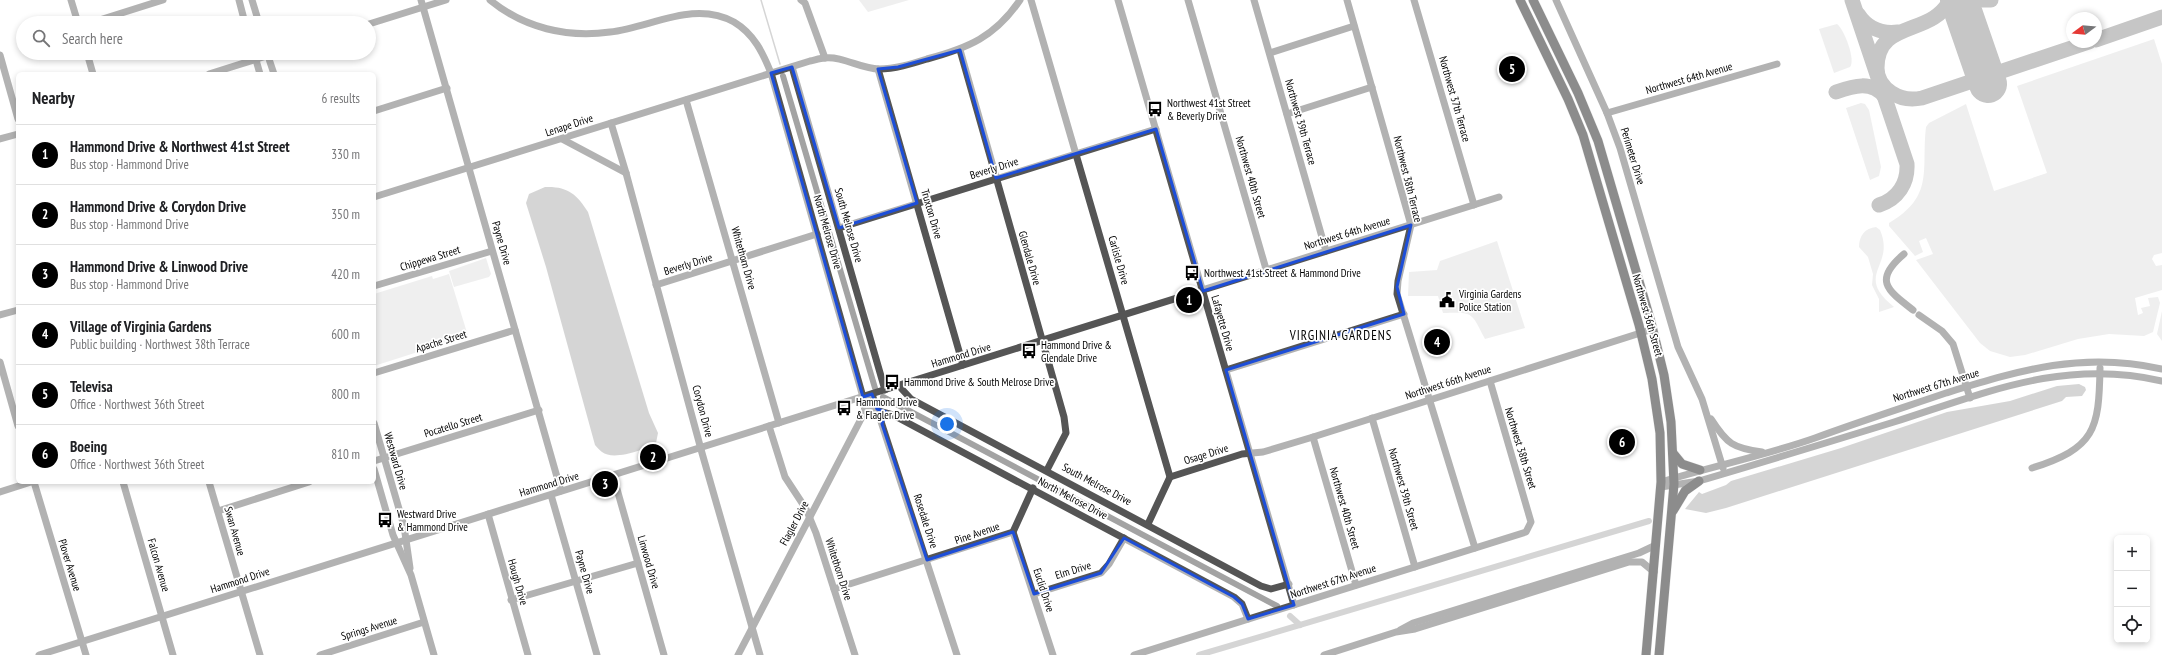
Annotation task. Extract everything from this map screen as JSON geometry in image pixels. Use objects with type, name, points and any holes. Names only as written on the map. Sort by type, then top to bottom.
[{"type":"main road","name":"Northwest 36th Street","points":[[1520,0],[1568,99],[1592,164],[1650,366],[1657,406],[1661,485],[1646,655]]},
{"type":"main road","name":"Northwest 36th Street","points":[[1534,0],[1587,111],[1604,160],[1653,329],[1667,389],[1674,481],[1659,655]]},
{"type":"main road","points":[[1592,164],[1604,160]]},
{"type":"main road","points":[[1673,453],[1682,464],[1700,470]]},
{"type":"main road","points":[[1672,514],[1685,491],[1699,481]]},
{"type":"street","points":[[71,0],[76,16]]},
{"type":"street","points":[[112,16],[163,0]]},
{"type":"street","points":[[239,0],[243,16]]},
{"type":"street","points":[[252,0],[257,16]]},
{"type":"street","points":[[376,21],[422,4],[446,0]]},
{"type":"street","name":"North Melrose Drive","points":[[490,0],[520,20],[540,28],[565,33],[612,32],[685,14],[712,13],[726,17],[750,36],[764,56],[771,73],[864,397],[865,412]]},
{"type":"street","points":[[801,0],[805,3],[825,58],[878,69],[898,67],[960,50],[978,41],[996,28],[1020,0]]},
{"type":"street","name":"Carlisle Drive","points":[[1031,0],[1077,153],[1170,478]]},
{"type":"street","name":"Lafayette Drive","points":[[1118,0],[1294,605]]},
{"type":"street","name":"Northwest 40th Street","points":[[1188,0],[1266,269]]},
{"type":"street","name":"Northwest 39th Terrace","points":[[1254,0],[1326,251]]},
{"type":"street","name":"Northwest 38th Terrace","points":[[1347,0],[1411,225],[1397,287],[1475,548]]},
{"type":"street","name":"Northwest 37th Terrace","points":[[1414,0],[1474,205]]},
{"type":"street","name":"Perimeter Drive","points":[[1556,0],[1607,113],[1620,148],[1682,358],[1706,412]]},
{"type":"street","name":"Payne Drive","points":[[422,4],[539,410],[561,492]]},
{"type":"street","points":[[1270,53],[1354,26]]},
{"type":"street","name":"Glendale Drive","points":[[960,50],[1066,426],[1066,433],[1047,470]]},
{"type":"street","points":[[0,54],[16,112]]},
{"type":"street","name":"Lenape Drive","points":[[376,197],[771,73],[825,58]]},
{"type":"street","points":[[89,60],[92,72]]},
{"type":"street","points":[[214,72],[245,60]]},
{"type":"street","points":[[256,60],[259,72]]},
{"type":"street","points":[[270,60],[273,72]]},
{"type":"street","name":"Northwest 64th Avenue","points":[[1607,113],[1777,64]]},
{"type":"street","name":"South Melrose Drive","points":[[792,67],[885,390]]},
{"type":"street","name":"Truxton Drive","points":[[878,69],[964,365]]},
{"type":"street","points":[[1287,114],[1372,87]]},
{"type":"street","points":[[376,110],[447,88]]},
{"type":"street","name":"Whitethorn Drive","points":[[686,100],[779,423]]},
{"type":"street","name":"Corydon Drive","points":[[611,123],[760,655]]},
{"type":"street","name":"Beverly Drive","points":[[839,228],[1156,129]]},
{"type":"street","points":[[0,140],[16,135]]},
{"type":"street","points":[[562,139],[626,173]]},
{"type":"street","name":"Northwest 64th Avenue","points":[[1203,291],[1266,269],[1499,197]]},
{"type":"street","name":"Beverly Drive","points":[[656,285],[817,234]]},
{"type":"street","name":"Chippewa Street","points":[[376,285],[492,251]]},
{"type":"street","points":[[1904,254],[1890,266],[1887,273],[1886,282],[1891,293],[1942,331],[1953,344],[1970,398]]},
{"type":"street","name":"Hammond Drive","points":[[39,655],[1042,340],[1203,291]]},
{"type":"street","points":[[0,315],[16,311]]},
{"type":"street","points":[[1226,370],[1404,314]]},
{"type":"street","name":"Northwest 66th Avenue","points":[[1250,453],[1263,452],[1313,437],[1653,329]]},
{"type":"street","name":"Apache Street","points":[[376,372],[515,330]]},
{"type":"street","points":[[0,362],[16,419]]},
{"type":"street","points":[[2032,468],[2066,456],[2085,440],[2098,416],[2101,362]]},
{"type":"street","name":"Northwest 67th Avenue","points":[[1661,485],[1700,470],[1766,453],[1967,387],[2044,366],[2069,363],[2101,362],[2135,364],[2162,369]]},
{"type":"street","name":"Northwest 67th Avenue","points":[[1674,481],[1699,481],[1724,474],[1970,398],[2040,378],[2100,372],[2132,375],[2162,381]]},
{"type":"street","name":"Northwest 38th Street","points":[[1490,381],[1531,522]]},
{"type":"street","name":"South Melrose Drive","points":[[899,386],[911,399],[1047,470],[1265,588],[1275,588],[1289,584]]},
{"type":"street","name":"Rosedale Drive","points":[[872,394],[957,655]]},
{"type":"street","points":[[865,412],[871,409],[877,409]]},
{"type":"street","name":"North Melrose Drive","points":[[877,409],[893,415],[1033,488],[1234,597],[1242,604],[1248,619]]},
{"type":"street","name":"Pocatello Street","points":[[376,461],[539,410]]},
{"type":"street","name":"Flagler Drive","points":[[738,655],[865,412]]},
{"type":"street","points":[[1706,412],[1722,436],[1729,443],[1739,448],[1766,453]]},
{"type":"street","points":[[1706,412],[1724,474]]},
{"type":"street","points":[[882,424],[885,418],[893,415]]},
{"type":"street","name":"Northwest 39th Street","points":[[1372,418],[1415,567]]},
{"type":"street","name":"Whitethorn Drive","points":[[769,426],[785,477],[806,509],[816,533],[855,655]]},
{"type":"street","name":"Westward Drive","points":[[376,430],[407,540],[411,575],[434,655]]},
{"type":"street","name":"Northwest 40th Street","points":[[1313,437],[1356,585]]},
{"type":"street","name":"Osage Drive","points":[[1170,478],[1250,453]]},
{"type":"street","name":"Linwood Drive","points":[[613,475],[664,655]]},
{"type":"street","name":"Westward Drive","points":[[376,476],[396,543],[411,575]]},
{"type":"street","points":[[1148,524],[1170,478]]},
{"type":"street","points":[[0,492],[26,484]]},
{"type":"street","name":"Plover Avenue","points":[[34,484],[86,655]]},
{"type":"street","name":"Falcon Avenue","points":[[124,484],[173,655]]},
{"type":"street","name":"Swan Avenue","points":[[210,484],[260,655]]},
{"type":"street","points":[[218,511],[303,484]]},
{"type":"street","name":"Pine Avenue","points":[[834,589],[1013,532],[1033,488]]},
{"type":"street","name":"Payne Drive","points":[[551,495],[597,655]]},
{"type":"street","name":"Hough Drive","points":[[488,514],[511,600],[528,655]]},
{"type":"street","name":"Northwest 67th Avenue","points":[[1134,655],[1524,533],[1530,528],[1531,522]]},
{"type":"street","name":"Euclid Drive","points":[[1013,532],[1053,655]]},
{"type":"street","name":"Elm Drive","points":[[1034,594],[1101,573],[1109,564],[1124,538]]},
{"type":"street","points":[[1396,632],[1413,622],[1639,553],[1656,545]]},
{"type":"street","points":[[1324,655],[1396,632],[1415,629],[1630,562],[1642,562],[1654,572]]},
{"type":"street","points":[[511,600],[638,563]]},
{"type":"street","name":"Springs Avenue","points":[[320,655],[424,622]]},
{"type":"highlighted area","points":[[960,50],[996,178],[1156,129],[1203,291],[1411,225],[1397,287],[1404,314],[1226,370],[1294,605],[1248,619],[1242,604],[1234,597],[1124,538],[1101,573],[1034,594],[1013,532],[927,560],[882,424],[886,412],[877,409],[872,394],[863,397],[771,73],[792,67],[839,228],[917,203],[878,69],[898,67]]},
{"type":"shaded area","points":[[859,0],[909,0],[868,12]]},
{"type":"shaded area","points":[[1837,24],[1843,32],[1848,45],[1851,63],[1850,67],[1834,73],[1819,29]]},
{"type":"shaded area","points":[[2154,39],[2162,64],[2162,253],[2154,255],[2152,259],[2156,266],[2162,265],[2162,290],[2135,298],[2138,315],[2143,313],[2141,308],[2150,306],[2148,298],[2158,297],[2160,303],[2153,332],[2144,336],[2109,334],[2078,339],[2025,355],[2010,357],[1990,351],[1980,343],[1916,260],[1933,254],[1926,238],[1919,241],[1923,252],[1915,256],[1889,226],[1889,223],[1904,213],[1920,192],[1923,181],[1926,127],[1929,123],[1966,104],[1994,191],[2047,173],[2017,86]]},
{"type":"shaded area","points":[[1861,103],[1865,104],[1869,110],[1881,167],[1879,176],[1870,180],[1846,108]]},
{"type":"shaded area","points":[[545,187],[559,188],[571,192],[580,200],[588,212],[649,413],[658,433],[656,443],[644,449],[629,454],[614,455],[602,452],[595,445],[546,267],[526,203],[529,194]]},
{"type":"shaded area","points":[[1876,227],[1880,230],[1884,243],[1881,262],[1876,278],[1877,286],[1882,296],[1894,307],[1879,312],[1879,299],[1872,285],[1873,274],[1868,257],[1859,247],[1860,239],[1863,233]]},
{"type":"shaded area","points":[[1497,241],[1525,328],[1485,339],[1477,323],[1470,316],[1461,313],[1443,313],[1438,296],[1408,296],[1409,272],[1437,270],[1440,261]]},
{"type":"shaded area","points":[[486,258],[491,274],[489,277],[454,287],[449,271]]},
{"type":"shaded area","points":[[449,274],[468,336],[376,365],[376,293],[432,276],[433,279]]},
{"type":"shaded area","points":[[2162,311],[2162,341],[2157,334]]},
{"type":"shaded area","points":[[2079,384],[2085,387],[2086,390],[2082,396],[2066,397],[2062,401],[1726,508],[1706,513],[1685,509],[1699,492],[1702,494],[1726,485],[1731,481],[1841,448],[1947,412],[2010,401],[2057,386]]},
{"type":"waterway","points":[[761,0],[780,64]]},
{"type":"waterway","points":[[783,76],[875,388]]},
{"type":"waterway","points":[[883,397],[1277,606]]},
{"type":"waterway","points":[[1199,655],[1649,521]]},
{"type":"waterway","points":[[1290,616],[1300,625]]},
{"type":"taxiway","points":[[1852,0],[1907,164],[1904,184],[1892,199],[1879,205]]},
{"type":"taxiway","points":[[1950,0],[1942,12],[1919,25],[1895,35],[1886,42],[1879,53],[1877,68],[1878,76],[1886,89],[1899,97],[1914,99],[1922,98],[2071,48]]},
{"type":"taxiway","points":[[1982,0],[1991,0]]},
{"type":"taxiway","points":[[1858,14],[1866,23],[1875,29],[1886,32],[1898,32]]},
{"type":"taxiway","points":[[2102,38],[2162,17]]},
{"type":"taxiway","points":[[1836,92],[1856,86],[1868,86],[1874,88],[1885,97]]},
{"type":"runway","points":[[1959,0],[1988,84]]},
{"type":"place","name":"Televisa","points":[[1512,69]]},
{"type":"place","name":"Northwest 41st Street & Beverly Drive","points":[[1155,109]]},
{"type":"place","name":"Northwest 41st Street & Hammond Drive","points":[[1192,273]]},
{"type":"place","name":"Hammond Drive & Northwest 41st Street","points":[[1189,300]]},
{"type":"place","name":"Virginia Gardens Police Station","points":[[1447,300]]},
{"type":"place","name":"Village of Virginia Gardens","points":[[1437,342]]},
{"type":"place","name":"Hammond Drive & Glendale Drive","points":[[1029,351]]},
{"type":"place","name":"Hammond Drive & South Melrose Drive","points":[[892,382]]},
{"type":"place","name":"Hammond Drive & Flagler Drive","points":[[844,408]]},
{"type":"place","name":"Boeing","points":[[1622,442]]},
{"type":"place","name":"Hammond Drive & Corydon Drive","points":[[653,457]]},
{"type":"place","name":"Hammond Drive & Linwood Drive","points":[[605,484]]},
{"type":"place","name":"Westward Drive & Hammond Drive","points":[[385,520]]},
{"type":"district","name":"VIRGINIA GARDENS","points":[[1341,335]]}]
